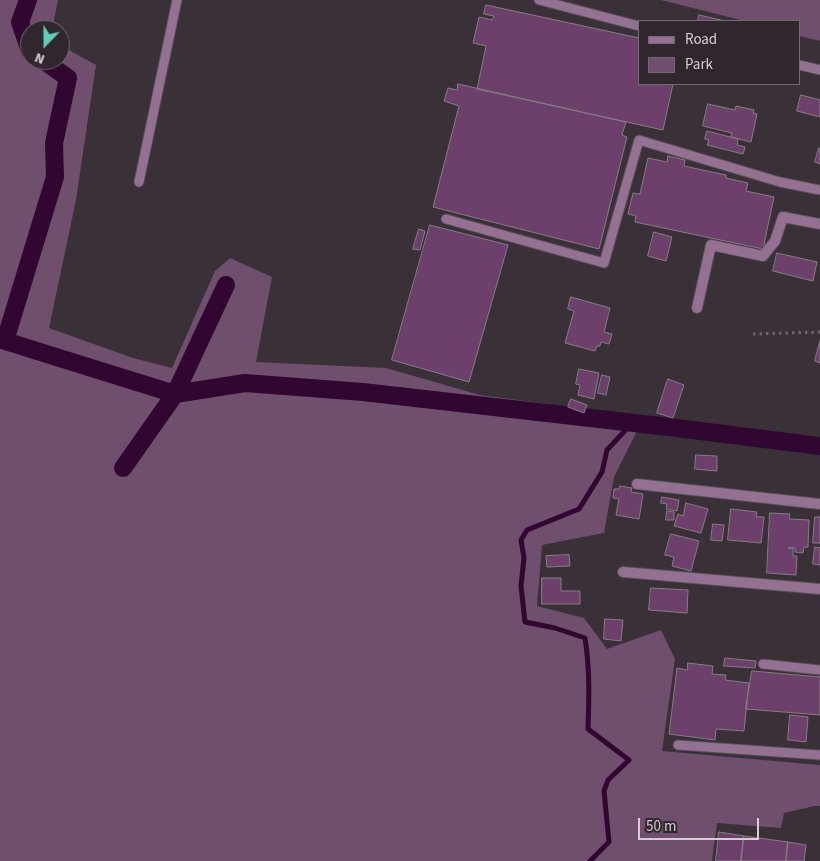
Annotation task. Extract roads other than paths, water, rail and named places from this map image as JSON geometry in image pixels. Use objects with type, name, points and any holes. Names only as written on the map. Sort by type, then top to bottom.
[{"type":"street","points":[[697,308],[711,246],[763,256],[775,241],[782,216],[820,224]]},
{"type":"street","points":[[637,484],[820,504]]},
{"type":"street","points":[[623,572],[820,589]]},
{"type":"lane","points":[[140,182],[177,0]]},
{"type":"lane","points":[[538,0],[638,26]]},
{"type":"lane","points":[[800,65],[820,70]]},
{"type":"lane","points":[[446,219],[604,263],[639,140],[780,182],[820,190]]},
{"type":"lane","points":[[762,664],[820,670]]},
{"type":"lane","points":[[678,745],[820,756]]},
{"type":"waterway","points":[[21,20],[28,0]]},
{"type":"waterway","points":[[57,70],[68,78],[54,143],[55,177],[5,341],[175,394],[245,383],[363,392],[820,446]]},
{"type":"waterway","points":[[123,468],[175,394],[226,285]]},
{"type":"waterway","points":[[590,861],[609,842],[604,791],[608,780],[629,760],[588,729],[589,695],[585,638],[555,628],[525,622],[521,586],[524,558],[521,540],[527,530],[579,509],[602,472],[607,450],[632,423]]}]
